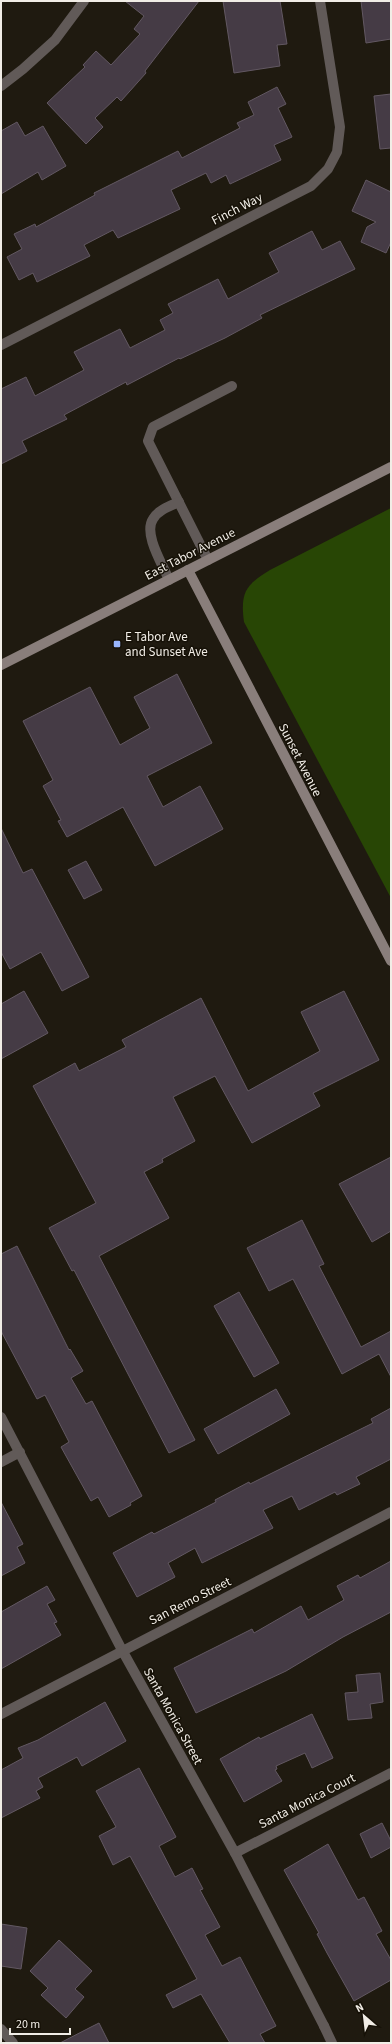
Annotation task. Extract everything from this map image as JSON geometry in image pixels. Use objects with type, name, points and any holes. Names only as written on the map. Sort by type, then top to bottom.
[{"type":"main road","name":"East Tabor Avenue","points":[[1,665],[391,466]]},
{"type":"main road","name":"Sunset Avenue","points":[[188,570],[391,961]]},
{"type":"street","points":[[1,86],[24,69],[55,40],[84,1]]},
{"type":"street","name":"Finch Way","points":[[1,345],[311,186],[328,169],[337,152],[340,127],[320,1]]},
{"type":"street","points":[[208,560],[148,441],[153,427],[232,386]]},
{"type":"street","points":[[169,580],[151,540],[149,529],[152,519],[160,511],[179,502]]},
{"type":"street","name":"Santa Monica Street","points":[[1,1417],[122,1650],[235,1853],[332,2043]]},
{"type":"street","points":[[1,1462],[20,1452]]},
{"type":"street","name":"San Remo Street","points":[[1,1714],[391,1512]]},
{"type":"street","name":"Santa Monica Court","points":[[235,1853],[391,1773]]},
{"type":"street","points":[[1,2029],[13,2043]]},
{"type":"green space","points":[[391,508],[391,898],[244,622],[243,603],[246,590],[262,575]]},
{"type":"building","points":[[125,1],[199,1],[145,71],[146,73],[121,101],[117,97],[95,118],[103,127],[86,144],[47,103],[85,67],[83,65],[96,51],[111,65],[140,34],[134,29],[144,16]]},
{"type":"building","points":[[223,1],[280,1],[287,44],[277,45],[280,66],[234,73]]},
{"type":"building","points":[[361,1],[391,1],[391,39],[366,43]]},
{"type":"building","points":[[277,87],[286,104],[278,108],[292,137],[274,145],[281,160],[230,184],[226,175],[211,183],[206,173],[171,190],[180,209],[118,238],[113,230],[84,245],[90,256],[37,282],[33,273],[19,280],[7,257],[22,249],[14,234],[35,224],[36,227],[95,195],[94,193],[178,151],[182,158],[240,128],[237,123],[254,115],[248,102]]},
{"type":"building","points":[[391,94],[391,148],[380,149],[374,96]]},
{"type":"building","points":[[17,122],[25,136],[43,126],[66,166],[42,180],[38,172],[1,194],[1,131]]},
{"type":"building","points":[[366,180],[391,192],[391,242],[386,253],[361,242],[367,227],[376,222],[352,211]]},
{"type":"building","points":[[312,231],[322,250],[340,241],[355,269],[260,315],[262,318],[225,338],[180,359],[179,358],[127,385],[126,382],[64,415],[67,419],[22,441],[27,451],[1,464],[1,389],[26,377],[35,396],[84,370],[74,352],[120,329],[130,348],[165,330],[160,320],[173,313],[168,304],[218,279],[228,299],[279,272],[269,253]]},
{"type":"building","points":[[177,674],[212,743],[147,776],[163,807],[200,786],[223,829],[155,866],[123,807],[67,837],[58,821],[61,820],[43,786],[53,780],[23,721],[90,687],[120,745],[150,728],[134,697]]},
{"type":"building","points":[[1,828],[23,873],[32,869],[89,977],[62,991],[41,952],[10,969],[1,952]]},
{"type":"building","points":[[86,861],[102,890],[84,899],[68,870]]},
{"type":"building","points":[[24,991],[48,1033],[1,1059],[1,1004]]},
{"type":"building","points":[[344,991],[379,1060],[313,1093],[320,1106],[252,1143],[215,1076],[173,1097],[195,1141],[162,1159],[163,1162],[144,1172],[169,1218],[99,1256],[195,1440],[169,1453],[74,1270],[72,1271],[49,1228],[96,1203],[33,1086],[75,1063],[79,1071],[126,1047],[122,1040],[201,998],[248,1091],[320,1051],[301,1012]]},
{"type":"building","points":[[391,1157],[391,1231],[372,1242],[339,1184]]},
{"type":"building","points":[[302,1220],[324,1264],[319,1266],[361,1347],[391,1331],[391,1377],[379,1354],[342,1374],[293,1279],[269,1291],[247,1248]]},
{"type":"building","points":[[17,1246],[69,1350],[70,1349],[83,1371],[71,1378],[86,1404],[92,1401],[142,1496],[130,1503],[131,1505],[109,1517],[98,1497],[91,1501],[61,1447],[69,1442],[45,1395],[37,1399],[1,1331],[1,1254]]},
{"type":"building","points":[[239,1292],[279,1363],[254,1377],[214,1306]]},
{"type":"building","points":[[276,1389],[290,1414],[218,1454],[204,1429]]},
{"type":"building","points":[[391,1408],[391,1459],[356,1477],[360,1484],[337,1495],[335,1492],[299,1510],[292,1496],[263,1510],[273,1528],[202,1563],[195,1548],[168,1563],[175,1577],[137,1597],[113,1553],[152,1532],[154,1534],[216,1502],[215,1500],[249,1482],[250,1484],[373,1423],[371,1419]]},
{"type":"building","points":[[1,1502],[23,1544],[17,1547],[25,1563],[1,1576]]},
{"type":"building","points":[[391,1561],[391,1612],[343,1637],[286,1671],[196,1713],[174,1668],[252,1629],[254,1633],[301,1606],[308,1620],[344,1600],[337,1586],[358,1575],[360,1578]]},
{"type":"building","points":[[47,1586],[55,1600],[47,1604],[57,1622],[54,1623],[61,1635],[1,1669],[1,1612]]},
{"type":"building","points":[[380,1673],[383,1702],[370,1704],[372,1718],[348,1720],[345,1693],[358,1692],[356,1675]]},
{"type":"building","points":[[105,1702],[126,1741],[82,1766],[77,1757],[38,1778],[43,1787],[36,1791],[40,1798],[1,1818],[1,1770],[23,1758],[18,1748],[38,1740]]},
{"type":"building","points":[[312,1714],[333,1758],[312,1768],[305,1753],[276,1766],[277,1769],[275,1770],[282,1781],[244,1802],[220,1759],[259,1737],[260,1739]]},
{"type":"building","points":[[139,1768],[176,1837],[159,1846],[175,1877],[192,1868],[203,1889],[200,1890],[220,1927],[205,1935],[222,1966],[240,1957],[276,2026],[260,2034],[265,2043],[230,2043],[201,1994],[173,2008],[166,1995],[197,1979],[130,1856],[113,1865],[99,1836],[116,1827],[96,1791]]},
{"type":"building","points":[[382,1823],[391,1841],[391,1847],[371,1858],[360,1834]]},
{"type":"building","points":[[328,1844],[358,1900],[364,1897],[382,1931],[376,1934],[391,1960],[391,1980],[354,2001],[284,1870]]},
{"type":"building","points":[[1,1924],[27,1928],[21,1969],[1,1966]]},
{"type":"building","points":[[59,1940],[92,1971],[75,1989],[84,1997],[66,2018],[41,1995],[48,1988],[30,1971]]},
{"type":"building","points":[[99,2023],[109,2043],[60,2043],[91,2027]]},
{"type":"place","name":"E Tabor Ave and Sunset Ave","points":[[117,644]]}]
